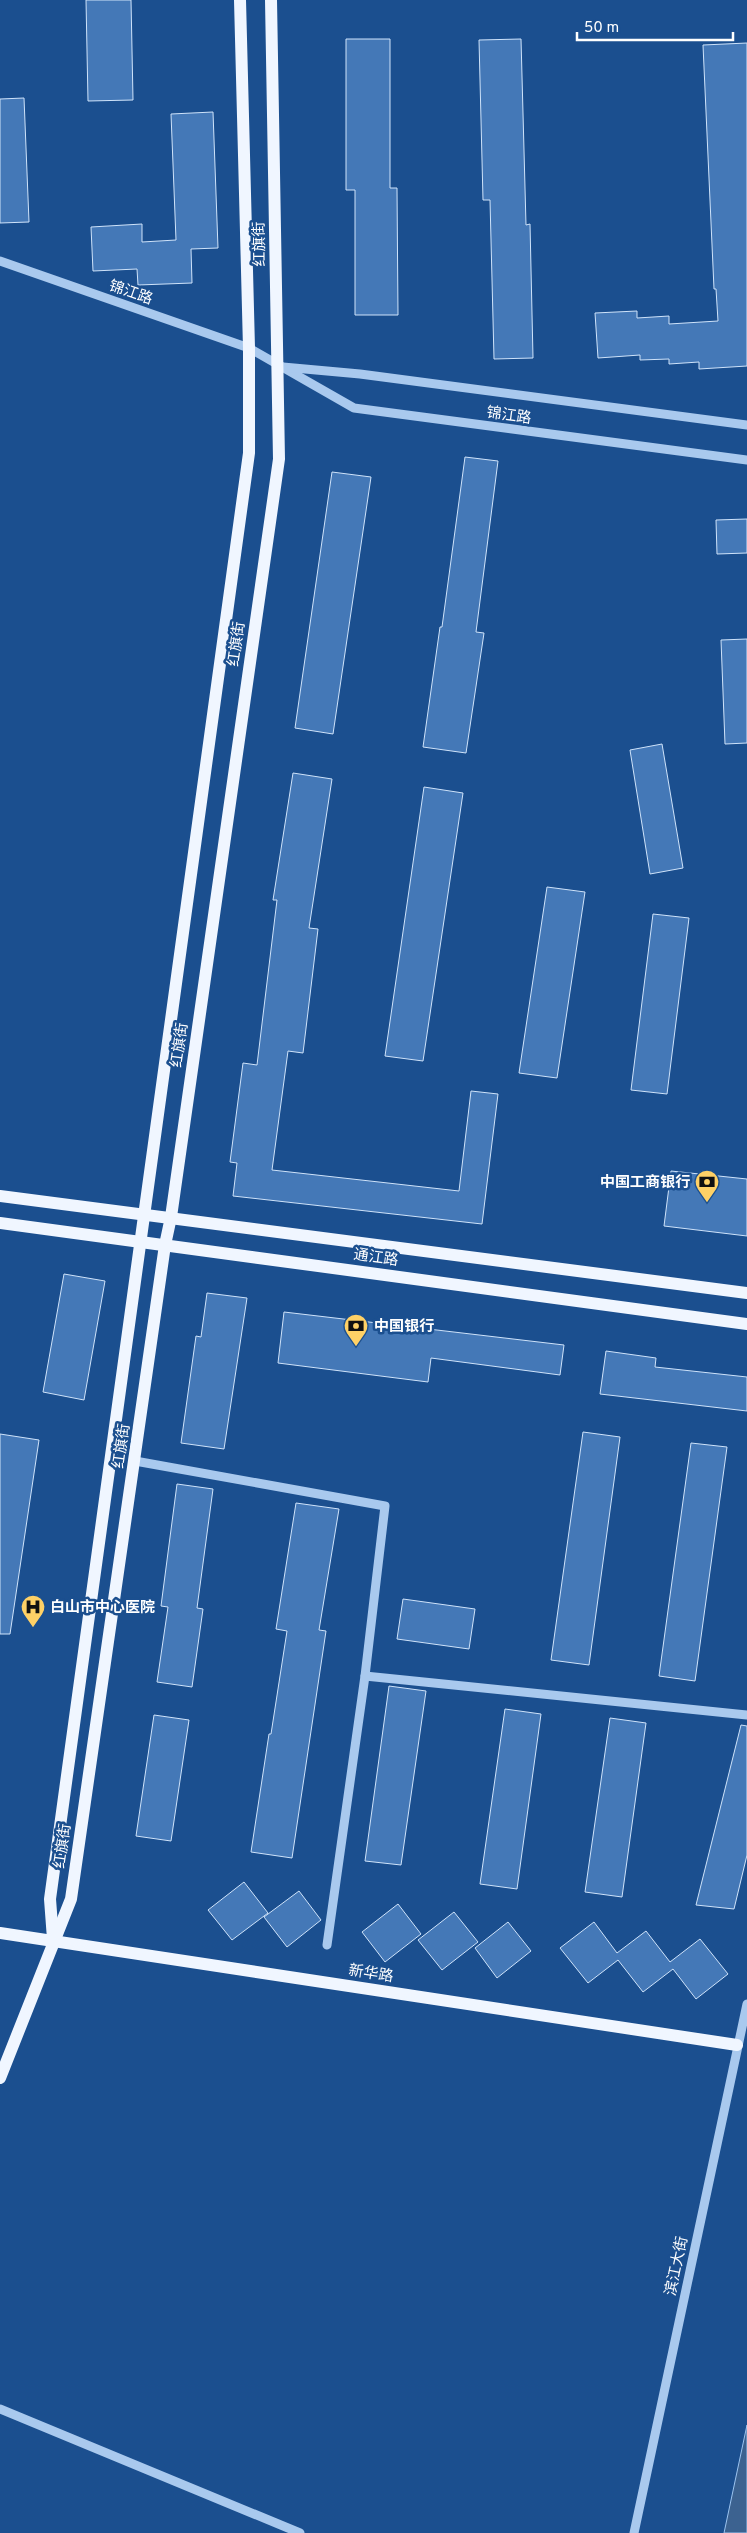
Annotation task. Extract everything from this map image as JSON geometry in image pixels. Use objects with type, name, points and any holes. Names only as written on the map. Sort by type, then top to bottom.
[{"type":"main road","points":[[53,1941],[50,1900],[249,453],[249,348],[240,0]]},
{"type":"main road","name":"红旗街","points":[[0,2078],[71,1899],[136,1461],[165,1245],[171,1217],[279,459],[271,0]]},
{"type":"main road","name":"通江路","points":[[0,1196],[747,1293]]},
{"type":"main road","name":"通江路","points":[[0,1223],[747,1324]]},
{"type":"main road","name":"新华路","points":[[0,1933],[737,2045]]},
{"type":"street","name":"锦江路","points":[[0,261],[249,348],[354,408],[747,460]]},
{"type":"street","name":"锦江路","points":[[278,366],[360,374],[747,425]]},
{"type":"street","points":[[136,1461],[385,1506],[365,1676],[327,1945]]},
{"type":"street","points":[[365,1676],[747,1715]]},
{"type":"street","name":"滨江大街","points":[[634,2533],[747,2004]]},
{"type":"street","points":[[0,2409],[300,2533]]},
{"type":"water","points":[[747,2425],[747,2533],[724,2533]]},
{"type":"building","points":[[86,0],[131,0],[133,100],[88,101]]},
{"type":"building","points":[[346,39],[390,39],[390,188],[397,188],[398,315],[355,315],[355,190],[346,190]]},
{"type":"building","points":[[521,39],[526,225],[530,224],[533,358],[494,359],[490,200],[483,200],[479,40]]},
{"type":"building","points":[[747,43],[747,366],[699,369],[699,362],[669,364],[669,359],[640,360],[640,355],[598,358],[595,313],[637,311],[637,318],[669,316],[669,324],[718,321],[716,289],[714,289],[703,45]]},
{"type":"building","points":[[24,98],[29,222],[0,223],[0,99]]},
{"type":"building","points":[[213,112],[218,248],[191,249],[192,283],[138,285],[137,269],[93,271],[91,227],[142,224],[142,242],[176,240],[171,114]]},
{"type":"building","points":[[465,457],[498,461],[476,632],[484,633],[466,753],[423,747],[440,627],[442,627]]},
{"type":"building","points":[[332,472],[371,477],[333,734],[295,728]]},
{"type":"building","points":[[747,519],[747,553],[717,554],[716,520]]},
{"type":"building","points":[[747,639],[747,743],[725,744],[721,640]]},
{"type":"building","points":[[662,744],[683,868],[650,874],[630,750]]},
{"type":"building","points":[[293,773],[332,779],[309,928],[318,929],[303,1053],[288,1051],[272,1170],[459,1191],[471,1091],[498,1094],[482,1224],[233,1196],[237,1163],[230,1162],[243,1063],[257,1065],[277,900],[273,900]]},
{"type":"building","points":[[424,787],[463,793],[423,1061],[385,1056]]},
{"type":"building","points":[[547,887],[585,892],[557,1078],[519,1073]]},
{"type":"building","points":[[653,914],[689,918],[667,1094],[631,1090]]},
{"type":"building","name":"中国工商银行","points":[[671,1171],[747,1179],[747,1236],[664,1226]]},
{"type":"building","points":[[64,1274],[105,1281],[84,1400],[43,1392]]},
{"type":"building","points":[[207,1293],[247,1298],[224,1449],[181,1443],[196,1336],[201,1337]]},
{"type":"building","name":"中国银行","points":[[284,1312],[564,1345],[560,1375],[431,1358],[428,1382],[278,1363]]},
{"type":"building","points":[[606,1351],[656,1358],[655,1367],[747,1377],[747,1411],[600,1394]]},
{"type":"building","points":[[583,1432],[620,1437],[589,1665],[551,1660]]},
{"type":"building","points":[[0,1434],[39,1440],[10,1634],[0,1634]]},
{"type":"building","points":[[691,1443],[727,1447],[695,1681],[659,1676]]},
{"type":"building","points":[[177,1484],[213,1489],[197,1608],[203,1609],[192,1687],[157,1682],[168,1607],[161,1606]]},
{"type":"building","points":[[296,1503],[339,1509],[319,1630],[326,1631],[292,1858],[251,1852],[287,1631],[276,1629]]},
{"type":"building","points":[[403,1599],[475,1609],[469,1649],[397,1639]]},
{"type":"building","points":[[389,1686],[426,1691],[401,1865],[365,1861]]},
{"type":"building","points":[[505,1709],[541,1714],[517,1889],[480,1884]]},
{"type":"building","points":[[154,1715],[189,1720],[171,1841],[136,1836]]},
{"type":"building","points":[[610,1718],[646,1723],[622,1897],[585,1892]]},
{"type":"building","points":[[741,1725],[747,1726],[747,1855],[734,1909],[696,1905]]},
{"type":"building","points":[[244,1882],[268,1913],[232,1940],[208,1910]]},
{"type":"building","points":[[299,1891],[321,1920],[287,1947],[264,1917]]},
{"type":"building","points":[[398,1904],[421,1934],[385,1962],[362,1932]]},
{"type":"building","points":[[454,1912],[478,1942],[442,1970],[418,1940]]},
{"type":"building","points":[[508,1922],[531,1951],[497,1978],[475,1948]]},
{"type":"building","points":[[594,1922],[617,1953],[646,1931],[670,1962],[700,1939],[728,1974],[696,1999],[673,1969],[643,1992],[618,1960],[588,1983],[560,1948]]},
{"type":"place","name":"中国工商银行","points":[[707,1203]]},
{"type":"place","name":"中国银行","points":[[356,1347]]},
{"type":"place","name":"白山市中心医院","points":[[33,1628]]}]
